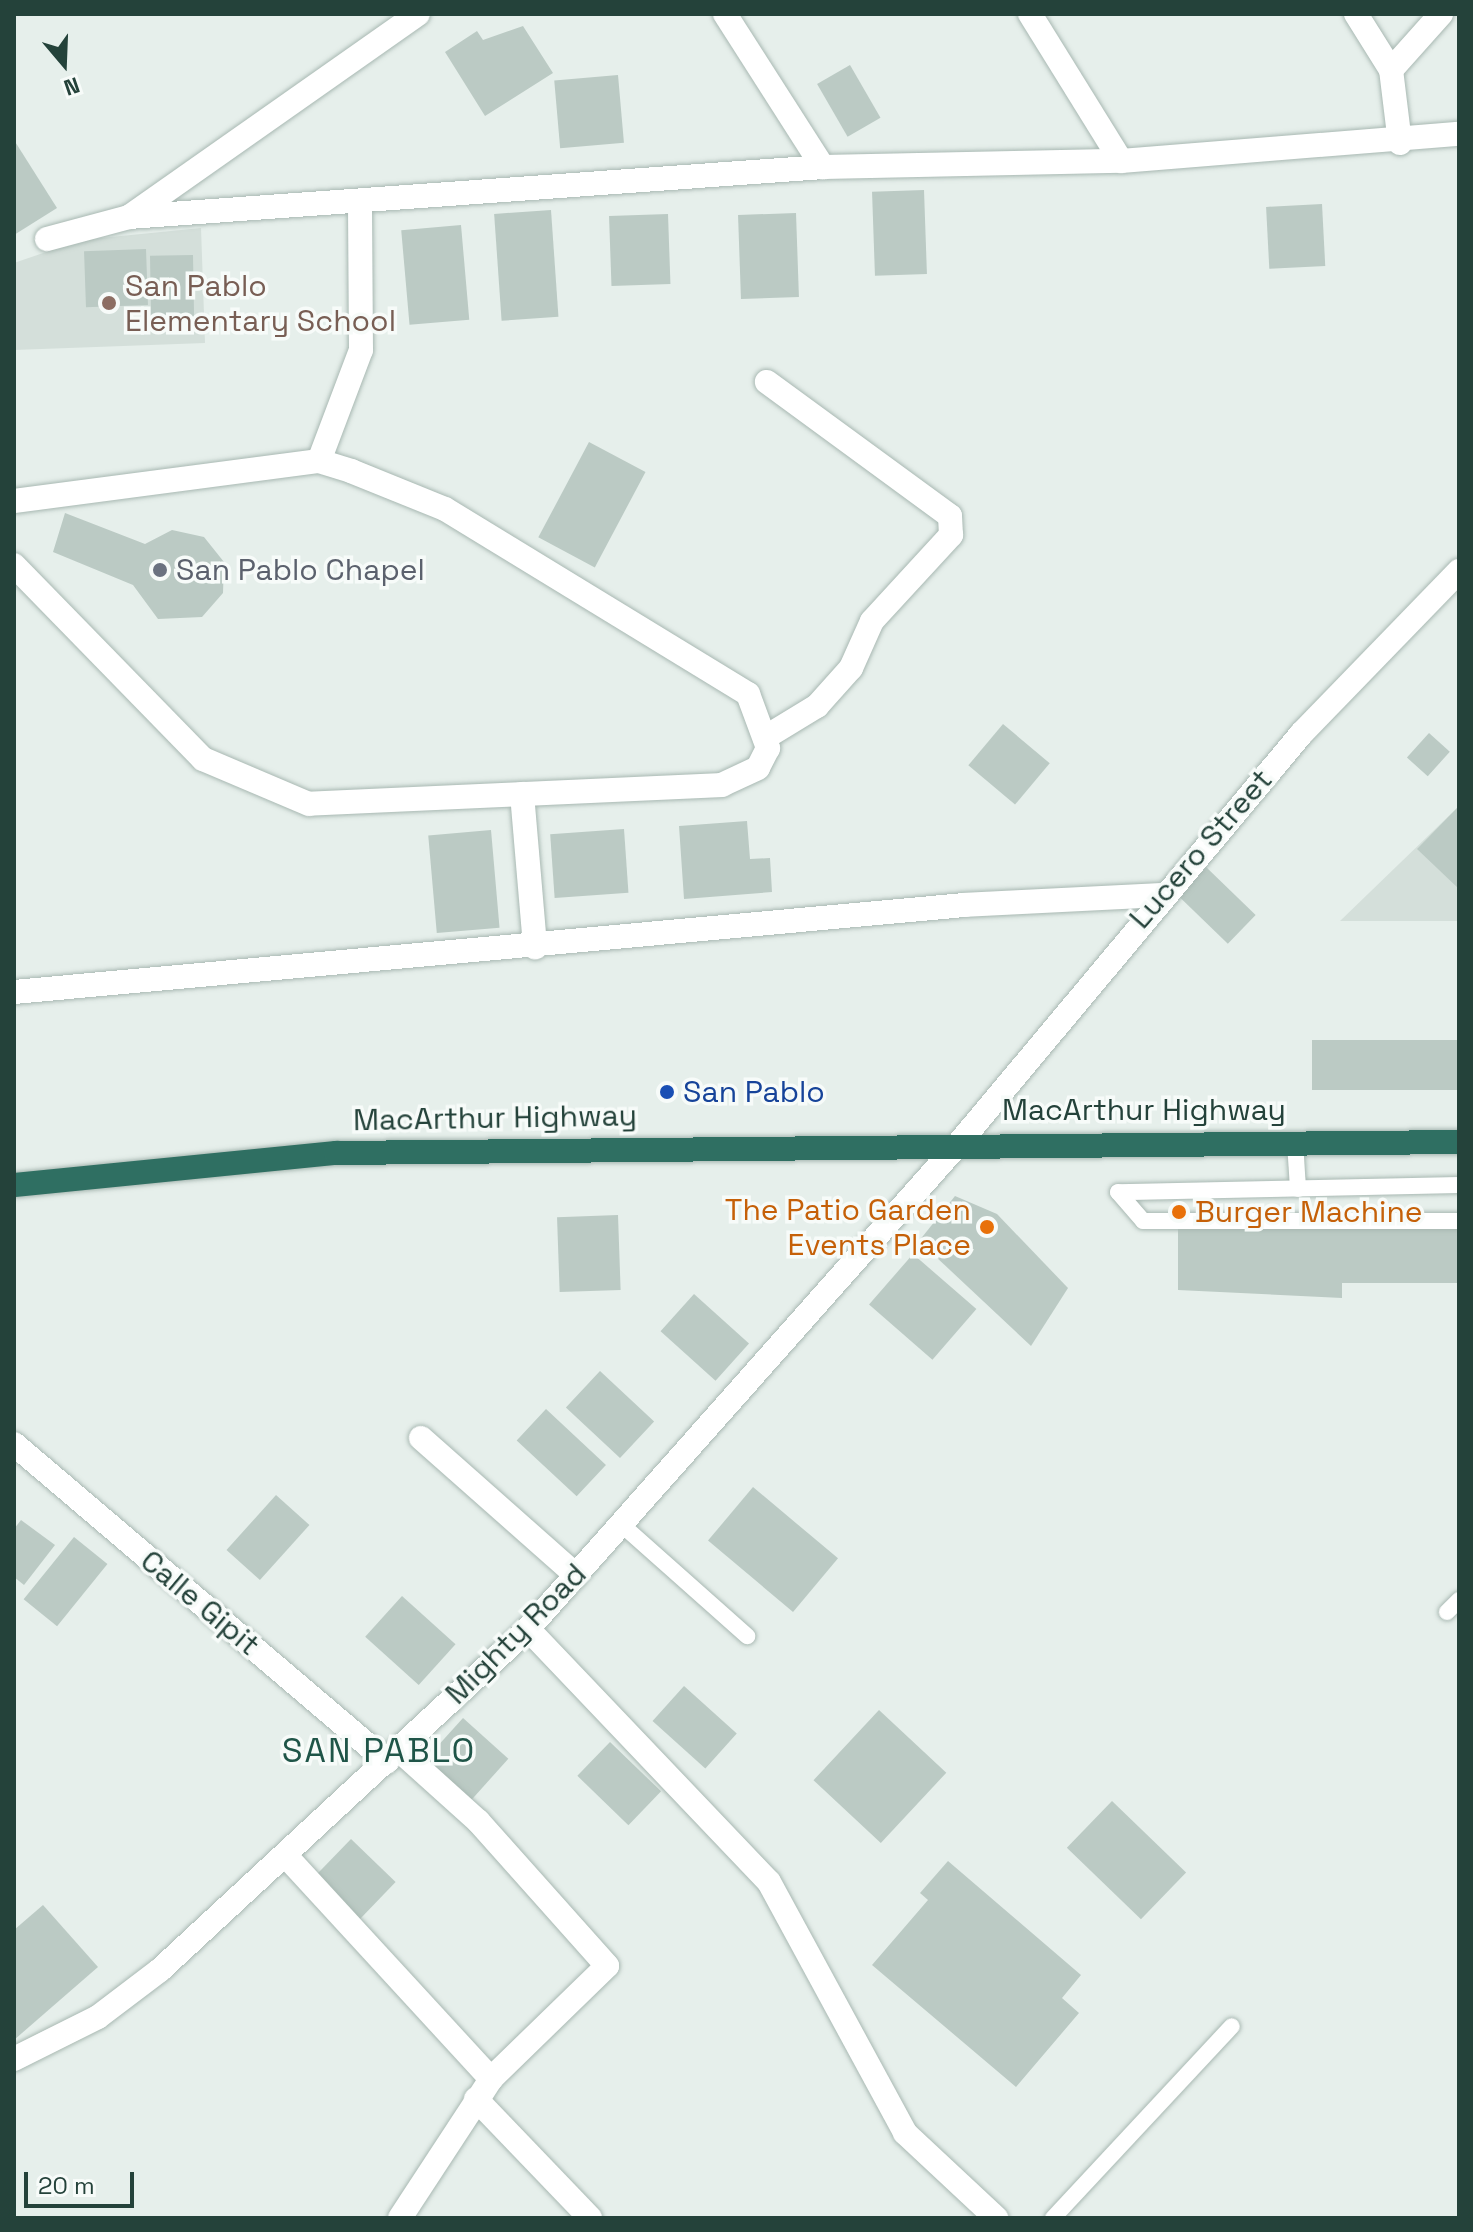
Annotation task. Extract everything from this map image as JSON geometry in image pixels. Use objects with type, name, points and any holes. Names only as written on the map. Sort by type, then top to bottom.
[{"type":"highway","name":"MacArthur Highway","points":[[14,1185],[336,1153],[960,1142],[1459,1142]]},
{"type":"street","points":[[129,217],[418,14]]},
{"type":"street","points":[[725,14],[823,167]]},
{"type":"street","points":[[1030,14],[1121,161]]},
{"type":"street","points":[[1356,14],[1391,70],[1400,143]]},
{"type":"street","points":[[1391,70],[1441,14]]},
{"type":"street","points":[[47,239],[129,217],[360,205],[823,167],[1121,161],[1400,143],[1459,134]]},
{"type":"street","points":[[319,461],[361,350],[360,205]]},
{"type":"street","points":[[766,737],[817,706],[851,668],[872,621],[951,535],[950,516],[767,382]]},
{"type":"street","points":[[14,501],[319,461],[445,509],[748,694],[766,737],[758,768],[740,782],[309,804],[255,787],[203,759],[14,565]]},
{"type":"street","name":"Lucero Street","points":[[960,1142],[1160,895],[1459,571]]},
{"type":"street","points":[[522,794],[535,947]]},
{"type":"street","points":[[14,992],[535,947],[964,905],[1160,895]]},
{"type":"street","name":"Mighty Road","points":[[14,2059],[98,2017],[286,1856],[528,1629],[960,1142]]},
{"type":"street","points":[[421,1438],[576,1575]]},
{"type":"street","name":"Calle Gipit","points":[[14,1444],[392,1756],[478,1821],[607,1966],[491,2079]]},
{"type":"street","points":[[528,1629],[769,1882],[905,2133],[996,2218]]},
{"type":"street","points":[[286,1856],[491,2079],[400,2218]]},
{"type":"street","points":[[476,2099],[590,2218]]},
{"type":"lane","points":[[1295,1142],[1298,1189]]},
{"type":"lane","points":[[1459,1185],[1118,1192],[1143,1221],[1459,1221]]},
{"type":"lane","points":[[621,1524],[747,1636]]},
{"type":"lane","points":[[1053,2218],[1232,2026]]},
{"type":"shaded area","name":"San Pablo Elementary School","points":[[201,228],[205,343],[14,350],[14,263],[81,240]]},
{"type":"shaded area","points":[[1459,806],[1459,921],[1340,921]]},
{"type":"building","points":[[523,26],[553,73],[485,116],[445,52],[477,31],[483,40]]},
{"type":"building","points":[[850,65],[880,118],[848,137],[817,84]]},
{"type":"building","points":[[618,75],[624,143],[560,148],[554,81]]},
{"type":"building","points":[[14,140],[57,208],[14,235]]},
{"type":"building","points":[[924,190],[927,274],[875,276],[872,192]]},
{"type":"building","points":[[1322,204],[1325,266],[1269,269],[1266,207]]},
{"type":"building","points":[[551,210],[558,317],[502,321],[494,214]]},
{"type":"building","points":[[796,213],[799,297],[741,299],[738,215]]},
{"type":"building","points":[[668,214],[670,284],[611,286],[609,216]]},
{"type":"building","points":[[461,225],[469,320],[410,325],[401,230]]},
{"type":"building","points":[[146,249],[148,305],[86,307],[84,251]]},
{"type":"building","points":[[193,255],[194,328],[151,329],[150,256]]},
{"type":"building","points":[[589,442],[646,472],[595,567],[538,537]]},
{"type":"building","name":"San Pablo Chapel","points":[[65,513],[145,544],[172,530],[204,537],[224,562],[223,593],[202,617],[158,619],[133,585],[53,552]]},
{"type":"building","points":[[1003,724],[1050,763],[1015,805],[968,765]]},
{"type":"building","points":[[1429,733],[1450,752],[1428,776],[1407,758]]},
{"type":"building","points":[[1459,806],[1459,889],[1417,849]]},
{"type":"building","points":[[747,821],[750,859],[770,858],[772,892],[684,899],[679,826]]},
{"type":"building","points":[[624,829],[628,893],[555,898],[550,834]]},
{"type":"building","points":[[491,830],[500,928],[437,933],[428,835]]},
{"type":"building","points":[[1206,867],[1256,915],[1228,944],[1178,896]]},
{"type":"building","points":[[1312,1040],[1459,1040],[1459,1090],[1312,1090]]},
{"type":"building","points":[[955,1196],[997,1214],[1068,1288],[1031,1346],[919,1241]]},
{"type":"building","points":[[618,1215],[621,1290],[560,1292],[557,1217]]},
{"type":"building","points":[[1459,1223],[1459,1283],[1342,1283],[1342,1298],[1178,1290],[1178,1224]]},
{"type":"building","points":[[913,1254],[976,1309],[932,1360],[869,1305]]},
{"type":"building","points":[[694,1294],[749,1344],[716,1381],[661,1331]]},
{"type":"building","points":[[600,1371],[654,1421],[620,1458],[566,1408]]},
{"type":"building","points":[[546,1409],[606,1465],[577,1496],[517,1440]]},
{"type":"building","points":[[753,1487],[838,1558],[793,1612],[708,1541]]},
{"type":"building","points":[[276,1495],[309,1525],[260,1580],[226,1550]]},
{"type":"building","points":[[21,1520],[55,1545],[24,1585],[14,1577],[14,1529]]},
{"type":"building","points":[[74,1537],[107,1564],[57,1626],[24,1599]]},
{"type":"building","points":[[402,1596],[456,1644],[419,1685],[365,1637]]},
{"type":"building","points":[[684,1686],[737,1734],[705,1768],[653,1721]]},
{"type":"building","points":[[879,1710],[946,1773],[881,1843],[814,1780]]},
{"type":"building","points":[[463,1718],[508,1759],[471,1800],[426,1760]]},
{"type":"building","points":[[610,1742],[661,1791],[628,1825],[577,1776]]},
{"type":"building","points":[[1112,1801],[1186,1873],[1141,1919],[1067,1848]]},
{"type":"building","points":[[351,1839],[396,1882],[358,1921],[313,1878]]},
{"type":"building","points":[[948,1861],[1081,1975],[1062,1998],[1079,2013],[1016,2087],[872,1965],[928,1900],[920,1893]]},
{"type":"building","points":[[43,1905],[98,1967],[14,2040],[14,1930]]},
{"type":"place","name":"San Pablo Elementary School","points":[[109,303]]},
{"type":"place","name":"San Pablo Chapel","points":[[160,570]]},
{"type":"place","name":"San Pablo","points":[[667,1092]]},
{"type":"place","name":"Burger Machine","points":[[1179,1212]]},
{"type":"place","name":"The Patio Garden Events Place","points":[[987,1227]]},
{"type":"district","name":"SAN PABLO","points":[[379,1751]]}]
